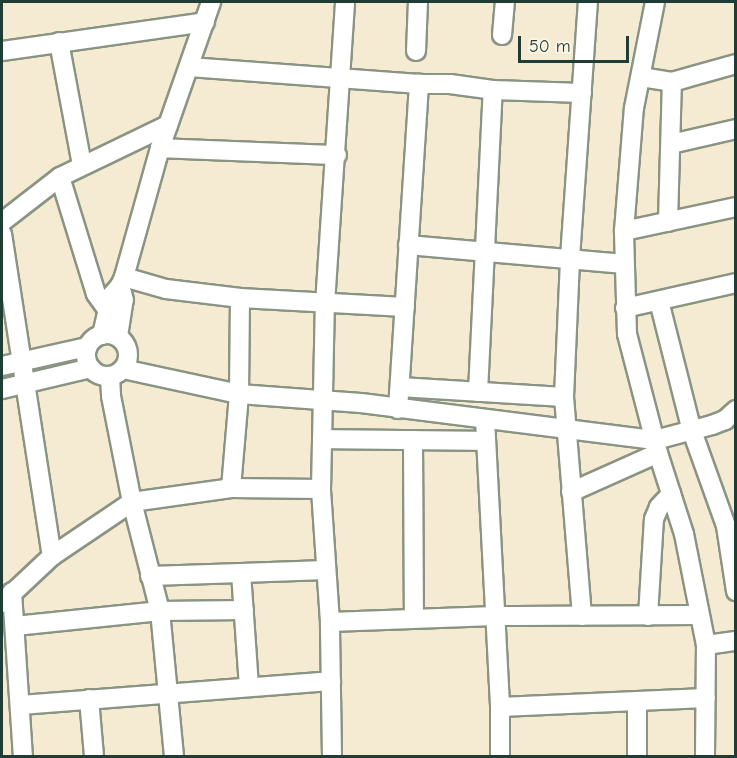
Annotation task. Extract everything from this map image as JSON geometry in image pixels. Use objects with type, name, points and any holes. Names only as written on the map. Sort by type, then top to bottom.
[{"type":"street","points":[[211,2],[160,148],[122,282],[124,300],[110,335],[91,342],[87,347],[87,362],[96,373],[116,372],[239,394],[323,400],[565,427],[657,446]]},
{"type":"street","points":[[332,756],[330,622],[321,489],[325,304],[337,155],[345,2]]},
{"type":"street","points":[[416,51],[418,2]]},
{"type":"street","points":[[502,35],[505,2]]},
{"type":"street","points":[[582,616],[564,397],[570,258],[588,2]]},
{"type":"street","points":[[656,2],[634,108],[624,231],[625,308],[627,334],[657,446],[684,534],[706,645],[705,756]]},
{"type":"street","points":[[2,51],[205,22]]},
{"type":"street","points":[[59,42],[82,165]]},
{"type":"street","points":[[641,77],[672,82],[735,64]]},
{"type":"street","points":[[189,67],[419,84],[450,84],[494,90],[582,93]]},
{"type":"street","points":[[668,222],[672,82]]},
{"type":"street","points":[[398,409],[419,84]]},
{"type":"street","points":[[478,392],[494,90]]},
{"type":"street","points":[[2,222],[60,177],[168,125]]},
{"type":"street","points":[[670,144],[735,129]]},
{"type":"street","points":[[160,148],[337,155]]},
{"type":"street","points":[[60,177],[96,294],[108,309]]},
{"type":"street","points":[[624,231],[735,207]]},
{"type":"street","points":[[2,234],[52,556]]},
{"type":"street","points":[[408,245],[486,250],[624,264]]},
{"type":"street","points":[[122,282],[240,298],[405,307]]},
{"type":"street","points":[[122,282],[111,296],[108,309],[110,335],[128,350],[126,363],[116,372],[111,396],[132,502],[160,611],[174,756]]},
{"type":"street","points":[[625,308],[735,287]]},
{"type":"street","points":[[231,488],[239,394],[240,298]]},
{"type":"street","points":[[659,301],[692,430],[731,525],[735,591]]},
{"type":"street","points":[[2,366],[87,347]]},
{"type":"street","points":[[2,388],[91,368]]},
{"type":"street","points":[[400,387],[564,397]]},
{"type":"street","points":[[571,492],[657,446],[692,430],[724,420],[735,410]]},
{"type":"street","points":[[485,419],[500,707],[500,756]]},
{"type":"street","points":[[322,439],[486,441]]},
{"type":"street","points":[[413,440],[414,618]]},
{"type":"street","points":[[23,756],[15,626],[7,597],[52,556],[132,502],[231,488],[321,489]]},
{"type":"street","points":[[648,616],[654,519],[659,507],[671,494]]},
{"type":"street","points":[[150,576],[326,570]]},
{"type":"street","points":[[241,573],[249,687]]},
{"type":"street","points":[[15,626],[160,611],[244,610]]},
{"type":"street","points":[[330,622],[495,616],[699,615]]},
{"type":"street","points":[[706,645],[735,641]]},
{"type":"street","points":[[20,705],[331,681]]},
{"type":"street","points":[[500,707],[706,698]]},
{"type":"street","points":[[88,699],[94,756]]},
{"type":"street","points":[[637,702],[637,756]]}]
